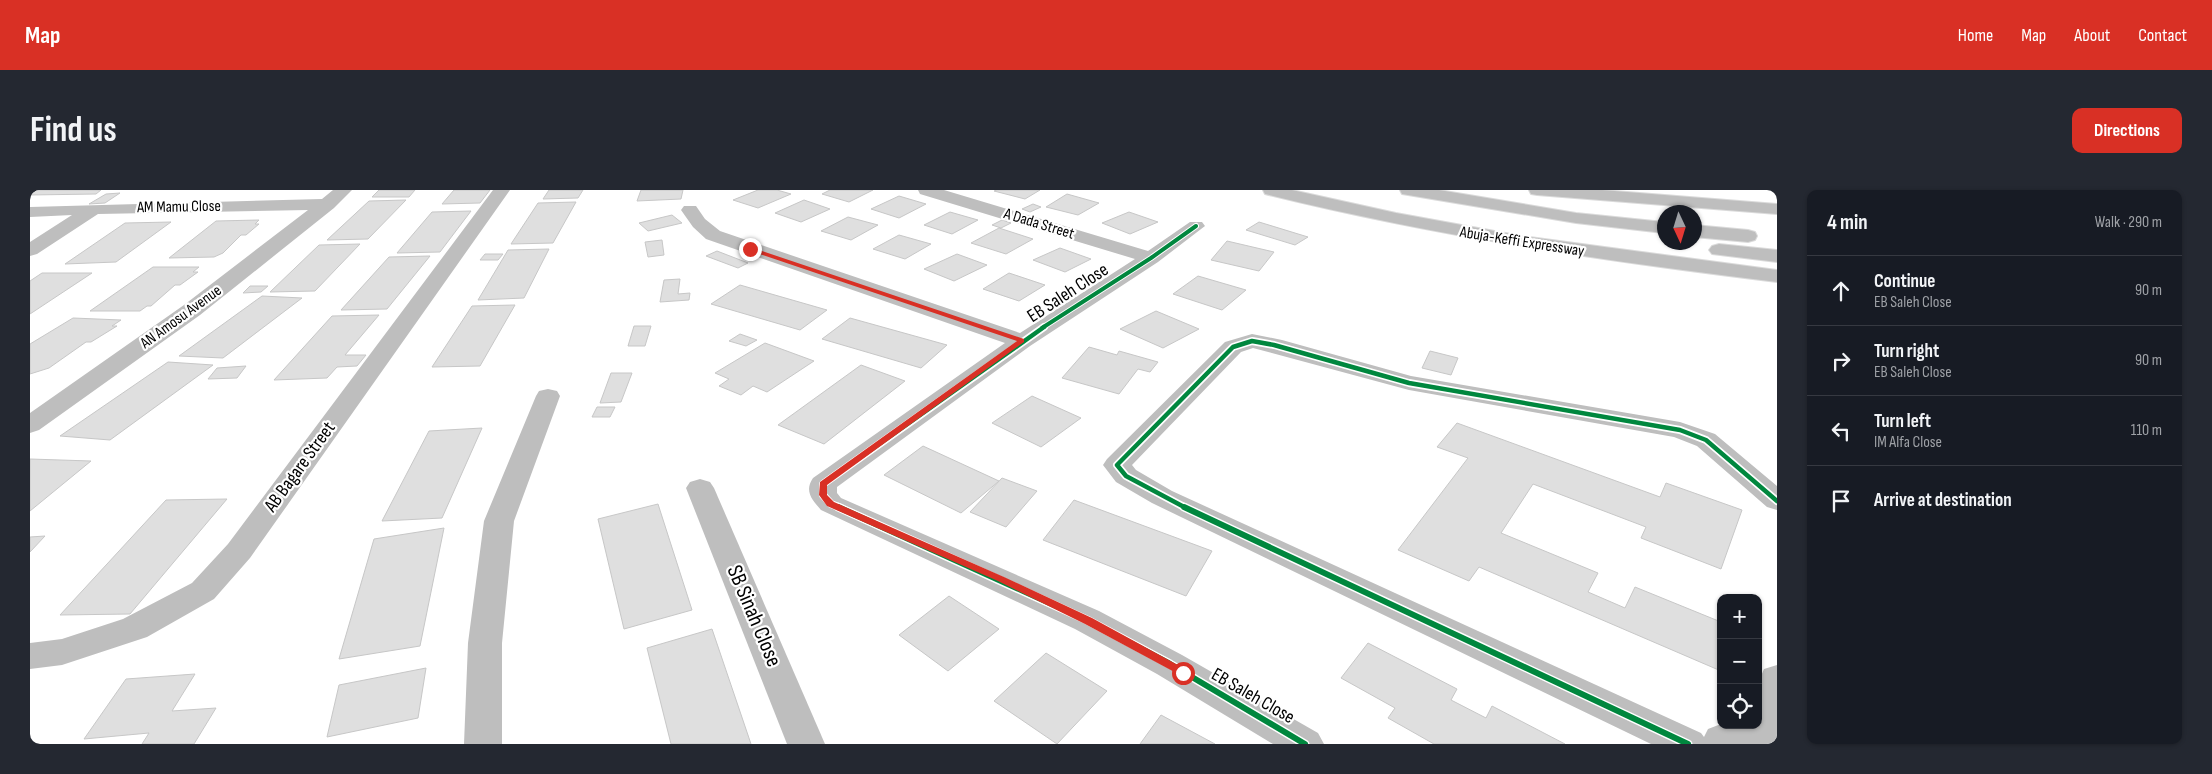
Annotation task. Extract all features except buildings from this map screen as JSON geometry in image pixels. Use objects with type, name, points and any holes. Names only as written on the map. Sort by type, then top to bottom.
[{"type":"main road","name":"AN Amosu Avenue","points":[[30,425],[192,310],[344,190]]},
{"type":"main road","name":"AB Bagare Street","points":[[30,656],[62,652],[135,628],[203,591],[239,551],[502,190]]},
{"type":"main road","name":"A Dada Street","points":[[926,190],[1152,258]]},
{"type":"main road","name":"Abuja-Keffi Expressway","points":[[1271,190],[1344,209],[1476,235],[1573,251],[1777,276]]},
{"type":"main road","name":"Abuja-Keffi Expressway","points":[[1338,190],[1437,211],[1547,230],[1657,236]]},
{"type":"main road","name":"Abuja-Keffi Expressway","points":[[1408,190],[1576,218],[1657,234]]},
{"type":"main road","points":[[1537,190],[1777,209]]},
{"type":"main road","name":"AM Mamu Close","points":[[30,212],[95,208],[328,204]]},
{"type":"main road","points":[[30,250],[95,208]]},
{"type":"main road","points":[[690,210],[699,223],[713,235],[1022,341]]},
{"type":"main road","name":"EB Saleh Close","points":[[1196,226],[1152,258],[1022,341],[823,484],[823,495],[830,504],[1001,579],[1088,621],[1183,673],[1305,744]]},
{"type":"main road","points":[[1702,239],[1777,239]]},
{"type":"main road","points":[[1702,241],[1777,256]]},
{"type":"main road","points":[[1688,744],[1162,497],[1126,476],[1118,465],[1233,348],[1252,341],[1274,345],[1417,385],[1680,430],[1706,440],[1777,501]]},
{"type":"main road","points":[[483,744],[485,643],[499,521],[548,396]]},
{"type":"main road","name":"SB Sinah Close","points":[[700,488],[806,744]]},
{"type":"main road","points":[[1719,744],[1721,740],[1731,736],[1746,737],[1765,743],[1777,679]]},
{"type":"cycle path","points":[[1196,226],[1151,258],[1022,341],[823,484],[823,495],[831,504],[1024,590],[1115,634],[1305,744]]},
{"type":"cycle path","points":[[1688,744],[1162,497],[1126,476],[1117,465],[1233,347],[1252,341],[1274,345],[1409,383],[1680,430],[1706,440],[1777,501]]},
{"type":"route","points":[[750,249],[1022,341],[823,484],[823,495],[830,504],[1001,579],[1088,621],[1183,673]]}]
